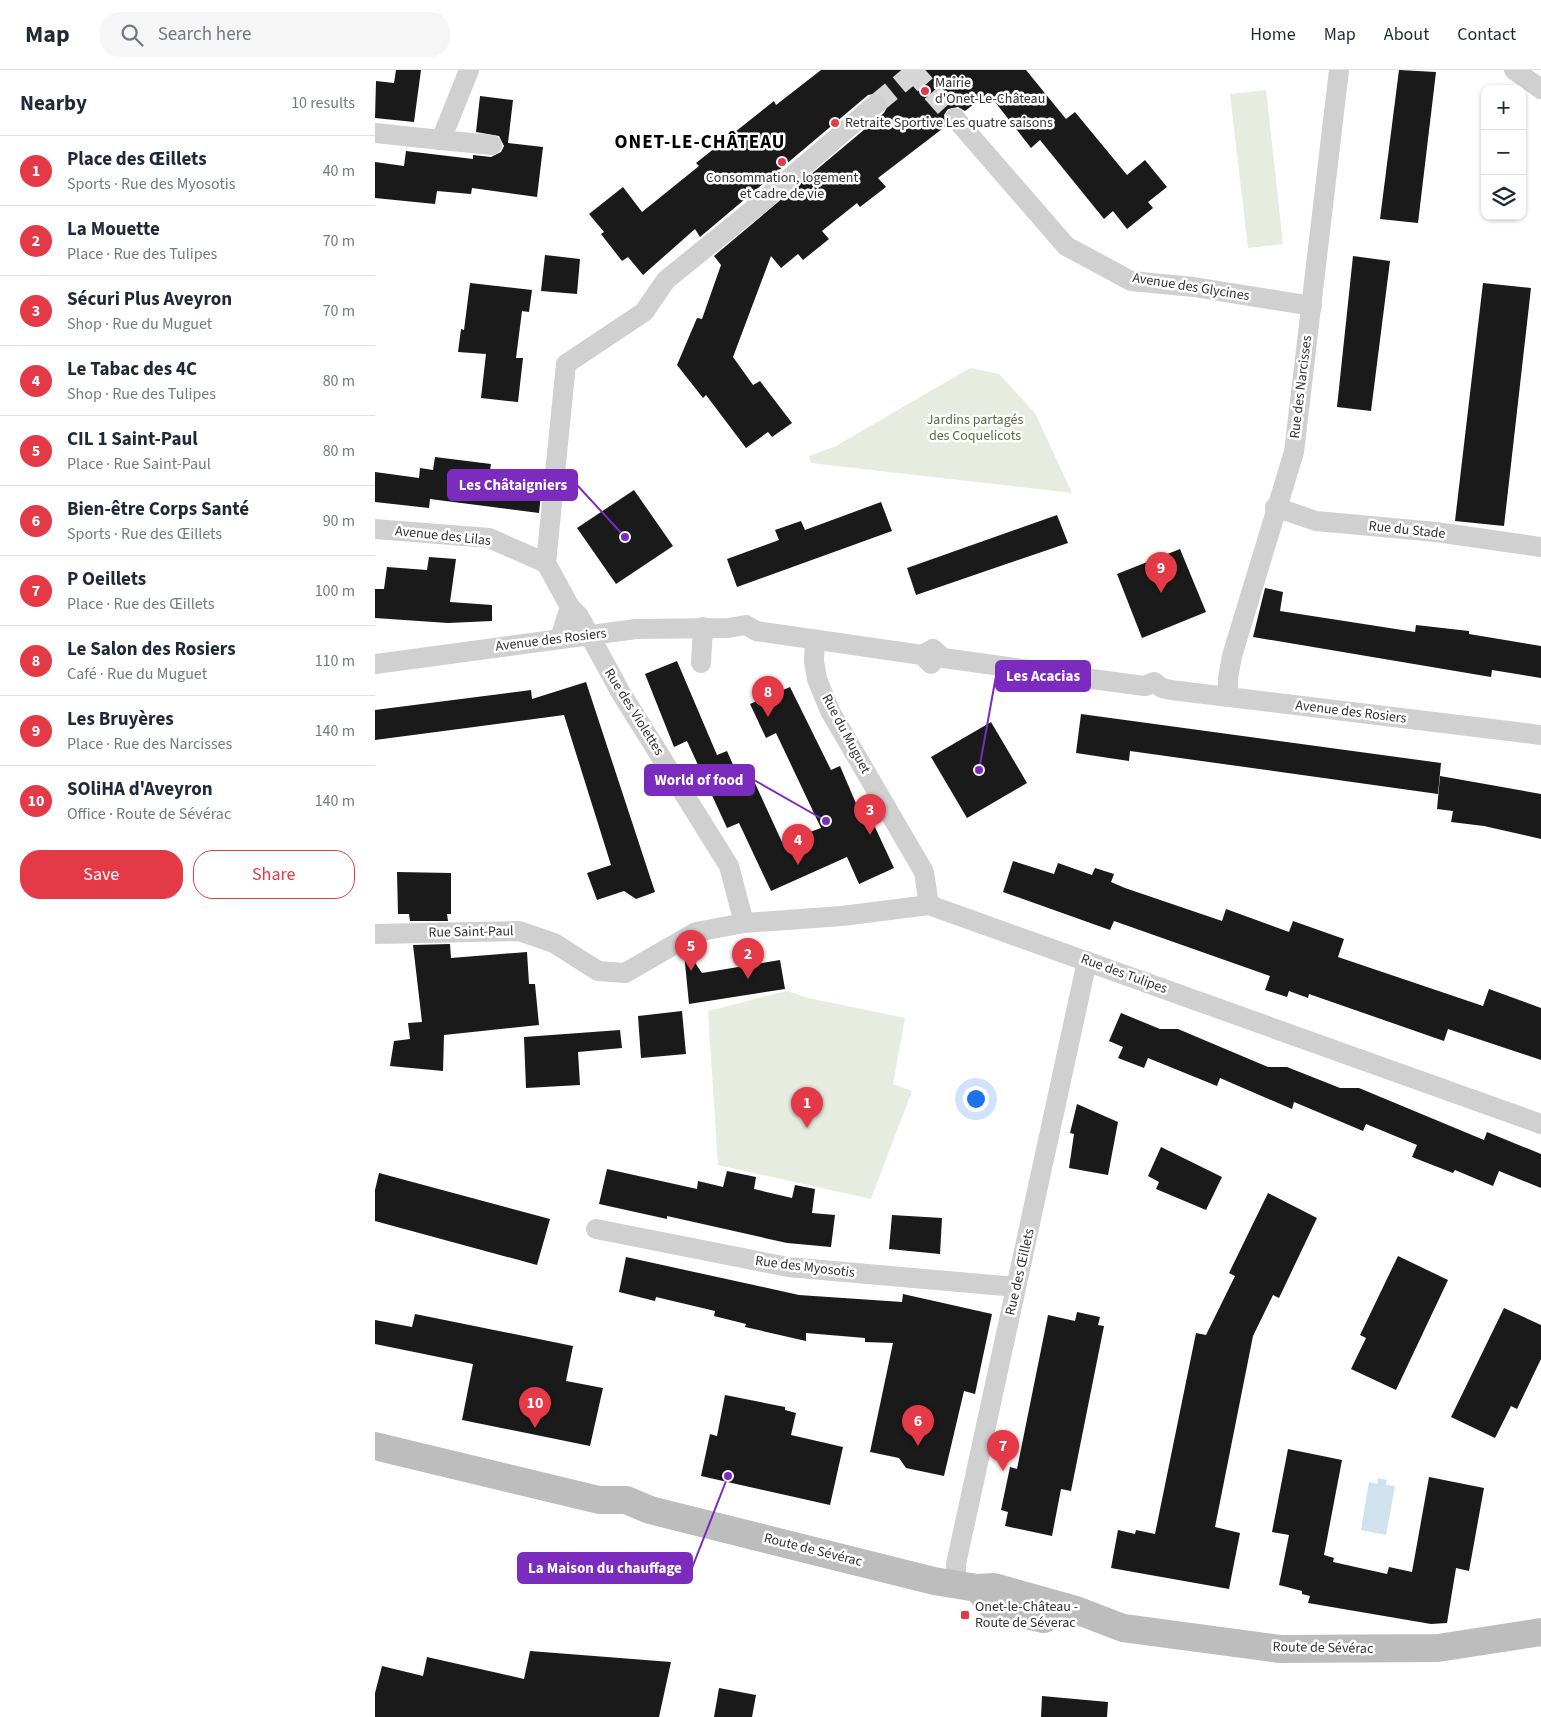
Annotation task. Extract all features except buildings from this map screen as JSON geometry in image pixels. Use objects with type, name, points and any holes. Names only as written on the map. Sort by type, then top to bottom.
[{"type":"main road","name":"Route de Sévérac","points":[[375,1446],[599,1500],[626,1500],[650,1510],[935,1581],[966,1586],[994,1608],[1080,1625],[1107,1622],[1123,1628],[1281,1649],[1438,1648],[1541,1632]]},
{"type":"street","points":[[441,140],[469,70]]},
{"type":"street","name":"Rue des Narcisses","points":[[1228,696],[1228,678],[1232,656],[1293,452],[1339,70]]},
{"type":"street","points":[[1514,70],[1541,89]]},
{"type":"street","points":[[588,635],[579,616],[570,607],[546,563],[566,364],[644,312],[666,280],[750,212],[876,104]]},
{"type":"street","name":"Avenue des Glycines","points":[[955,118],[1066,246],[1131,281],[1194,288],[1311,306]]},
{"type":"street","points":[[375,133],[492,145]]},
{"type":"street","name":"Rue du Stade","points":[[1275,507],[1315,521],[1436,532],[1541,547]]},
{"type":"street","name":"Avenue des Lilas","points":[[375,529],[489,538],[546,563]]},
{"type":"street","points":[[560,638],[570,607]]},
{"type":"street","points":[[701,663],[703,627]]},
{"type":"street","name":"Avenue des Rosiers","points":[[375,664],[636,629],[728,628],[745,636],[756,631],[922,655],[931,664],[943,658],[1052,674],[1541,735]]},
{"type":"street","name":"Rue des Violettes","points":[[588,635],[621,693],[729,866],[744,922]]},
{"type":"street","name":"Rue du Muguet","points":[[815,640],[814,661],[817,678],[831,710],[924,872],[929,905]]},
{"type":"street","name":"Rue des Tulipes","points":[[695,932],[744,922],[842,916],[929,905],[1541,1124]]},
{"type":"street","name":"Rue Saint-Paul","points":[[375,934],[519,931],[554,943],[598,971],[625,973],[695,932]]},
{"type":"street","name":"Rue des Œillets","points":[[966,1586],[957,1564],[1087,961]]},
{"type":"street","name":"Rue des Myosotis","points":[[596,1229],[788,1267],[1016,1287]]},
{"type":"green space","points":[[1266,90],[1283,244],[1248,248],[1230,94]]},
{"type":"green space","name":"Jardins partagés des Coquelicots","points":[[970,368],[999,374],[1035,413],[1072,493],[811,463],[809,456],[836,446]]},
{"type":"green space","points":[[787,991],[808,998],[905,1018],[893,1084],[912,1091],[871,1199],[718,1165],[708,1011]]},
{"type":"water","points":[[1378,1478],[1387,1480],[1386,1485],[1395,1486],[1386,1535],[1361,1530],[1369,1482],[1377,1484]]},
{"type":"tunnel","points":[[912,70],[955,118]]},
{"type":"tunnel","points":[[876,104],[917,70]]},
{"type":"place","name":"Mairie d'Onet-Le-Château","points":[[925,91]]},
{"type":"place","name":"Retraite Sportive Les quatre saisons","points":[[835,123]]},
{"type":"place","name":"Consommation, logement et cadre de vie","points":[[782,162]]},
{"type":"place","name":"Les Châtaigniers","points":[[625,537]]},
{"type":"place","name":"Les Bruyères","points":[[1161,593]]},
{"type":"place","name":"Le Salon des Rosiers","points":[[768,717]]},
{"type":"place","name":"Les Acacias","points":[[979,770]]},
{"type":"place","name":"World of food","points":[[826,821]]},
{"type":"place","name":"Sécuri Plus Aveyron","points":[[870,835]]},
{"type":"place","name":"Le Tabac des 4C","points":[[798,865]]},
{"type":"place","name":"CIL 1 Saint-Paul","points":[[691,971]]},
{"type":"place","name":"La Mouette","points":[[748,979]]},
{"type":"place","name":"Place des Œillets","points":[[807,1128]]},
{"type":"place","name":"SOliHA d'Aveyron","points":[[535,1428]]},
{"type":"place","name":"Bien-être Corps Santé","points":[[918,1446]]},
{"type":"place","name":"P Oeillets","points":[[1003,1471]]},
{"type":"place","name":"La Maison du chauffage","points":[[728,1476]]},
{"type":"place","name":"Onet-le-Château - Route de Séverac","points":[[965,1615]]},
{"type":"district","name":"ONET-LE-CHÂTEAU","points":[[700,142]]}]
